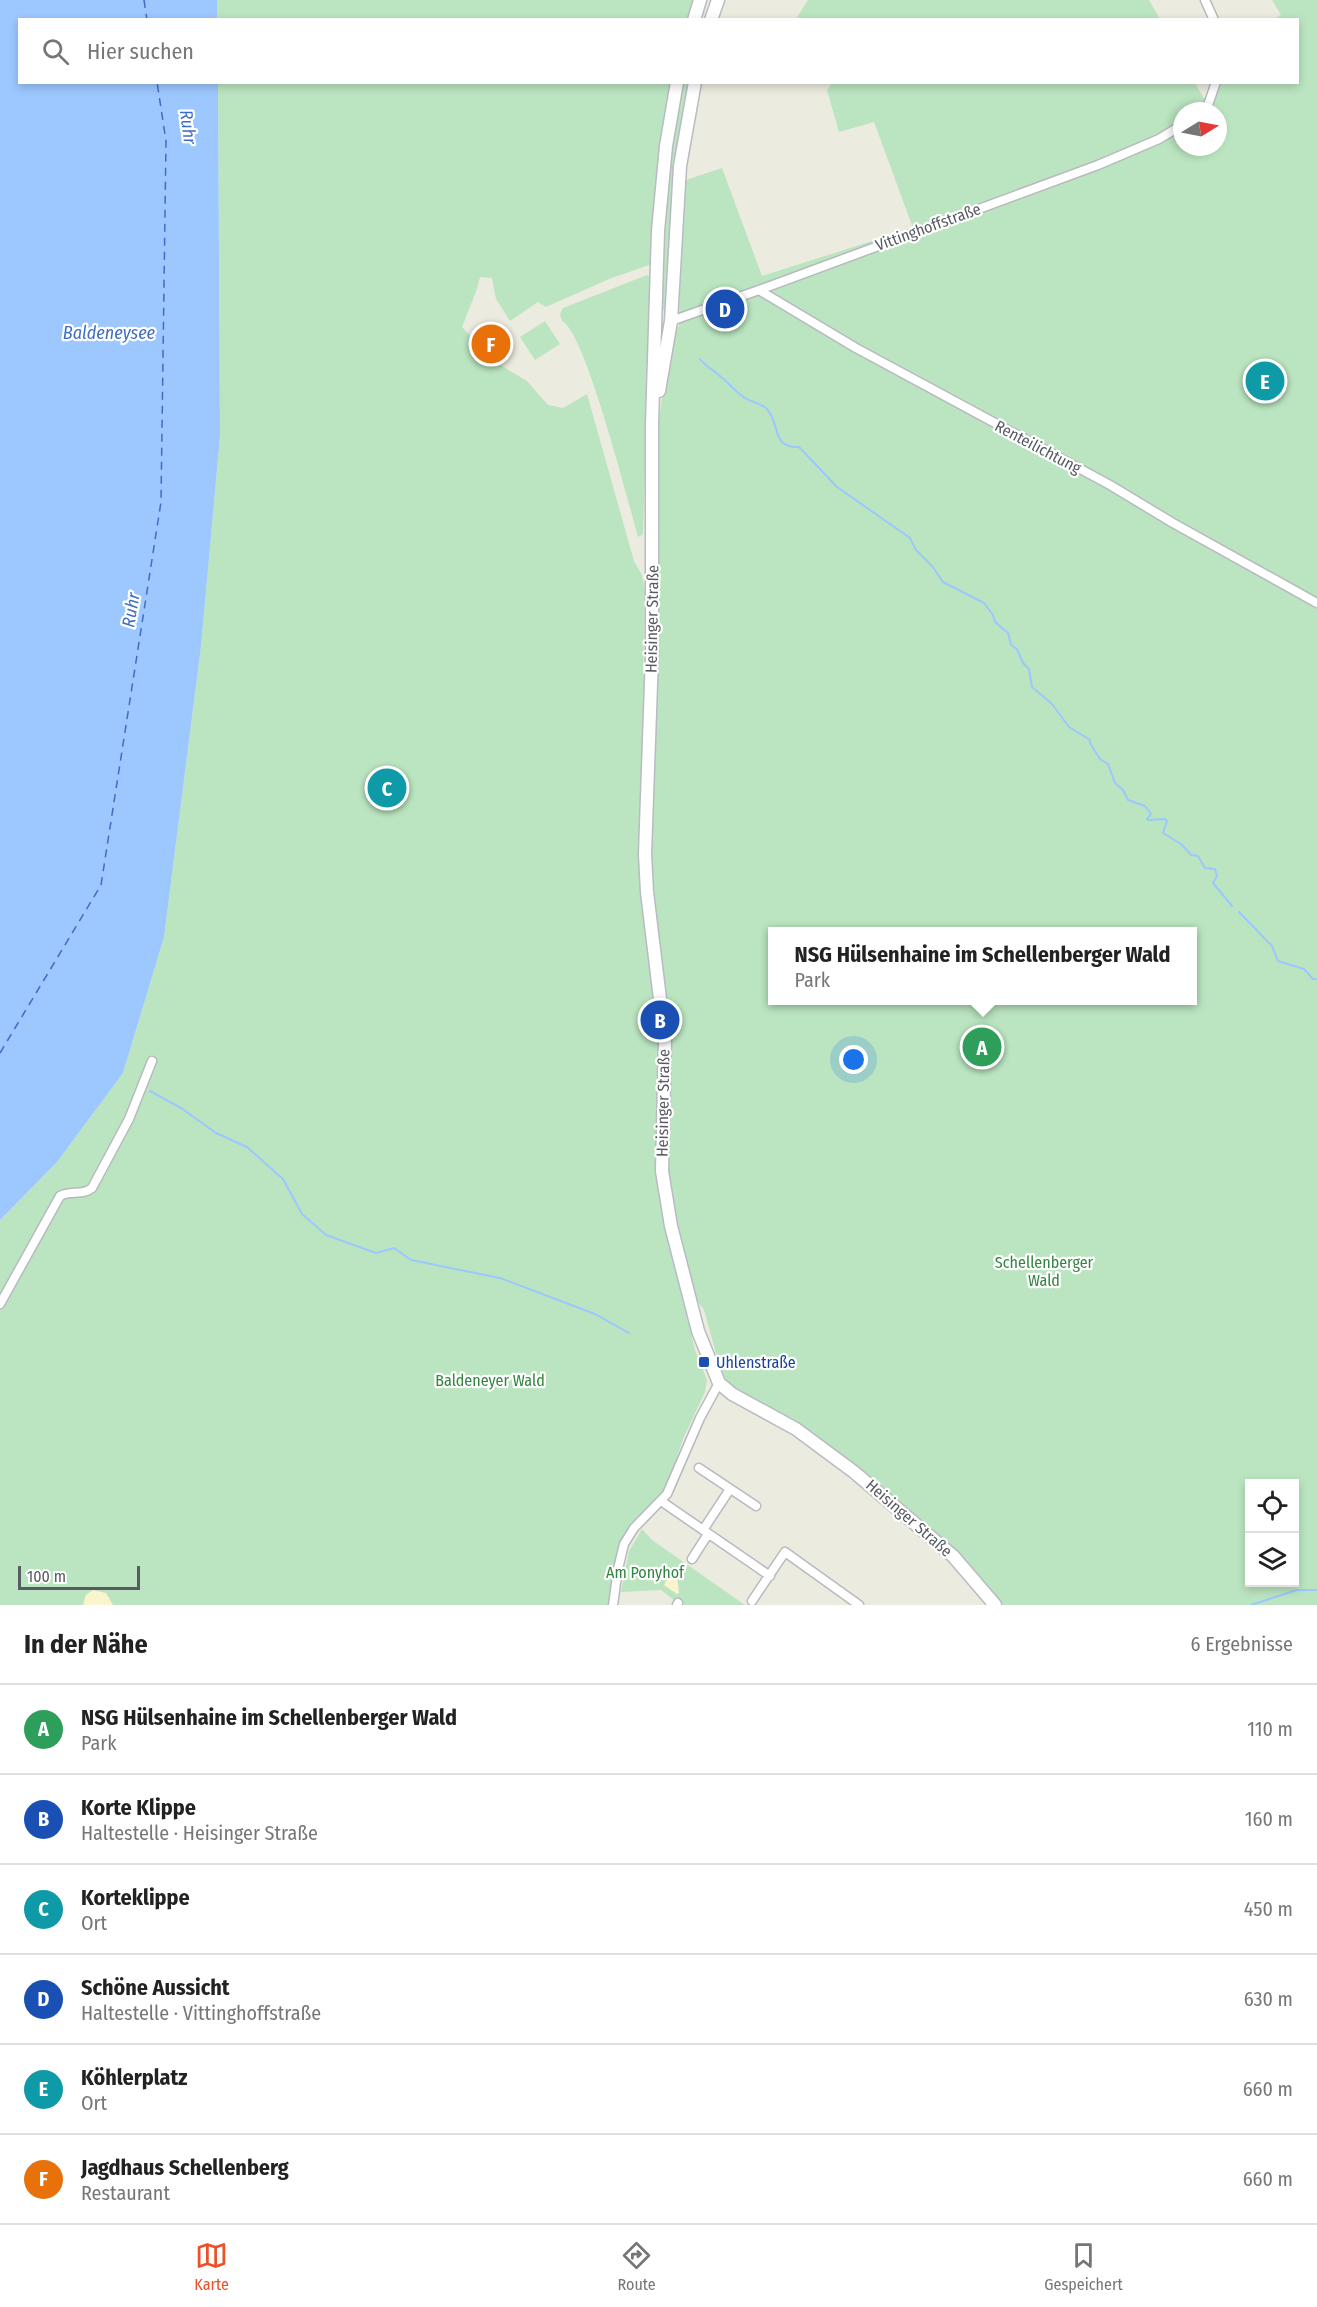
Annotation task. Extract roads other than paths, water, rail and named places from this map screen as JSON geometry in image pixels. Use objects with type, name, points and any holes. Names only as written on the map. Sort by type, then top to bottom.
[{"type":"main road","points":[[695,18],[700,0]]},
{"type":"main road","points":[[712,18],[718,0]]},
{"type":"main road","name":"Heisinger Straße","points":[[677,84],[660,190],[652,423],[652,655],[645,872],[665,1040],[663,1187],[671,1226],[698,1331],[719,1383],[732,1394],[796,1429],[854,1472],[953,1556],[995,1605]]},
{"type":"main road","name":"Heisinger Straße","points":[[652,423],[671,321],[680,166],[695,84]]},
{"type":"main road","points":[[655,322],[671,321]]},
{"type":"street","points":[[1205,0],[1213,18]]},
{"type":"street","points":[[1209,102],[1215,84]]},
{"type":"street","name":"Vittinghoffstraße","points":[[671,321],[759,291],[1098,165],[1159,139],[1173,130]]},
{"type":"street","name":"Renteilichtung","points":[[759,291],[856,348],[1110,485],[1173,523],[1317,603]]},
{"type":"street","points":[[0,1304],[60,1196],[65,1193],[89,1191],[95,1184],[129,1119],[152,1061]]},
{"type":"street","points":[[613,1605],[624,1544],[634,1528],[661,1501],[673,1484],[700,1418],[719,1383]]},
{"type":"street","points":[[699,1468],[756,1506]]},
{"type":"street","points":[[692,1559],[730,1489]]},
{"type":"street","points":[[661,1501],[770,1576]]},
{"type":"street","points":[[752,1601],[786,1552],[846,1602],[859,1605]]},
{"type":"water","name":"Baldeneysee","points":[[0,0],[217,0],[217,18],[18,18],[18,84],[218,84],[220,436],[201,646],[164,937],[123,1073],[57,1162],[0,1220]]},
{"type":"waterway","points":[[700,359],[742,396],[767,409],[780,440],[784,444],[799,447],[837,487],[910,538],[916,550],[933,567],[943,582],[984,603],[995,622],[1008,633],[1011,645],[1017,649],[1023,663],[1029,669],[1032,687],[1052,704],[1069,727],[1090,740],[1100,759],[1108,764],[1115,783],[1123,790],[1128,800],[1145,806],[1151,814],[1147,819],[1165,819],[1167,821],[1163,833],[1181,844],[1191,855],[1198,856],[1205,868],[1215,869],[1217,876],[1213,883],[1232,906]]},
{"type":"waterway","points":[[1239,912],[1272,946],[1278,961],[1304,969],[1313,979],[1317,979]]},
{"type":"waterway","points":[[150,1091],[181,1108],[216,1133],[247,1147],[283,1179],[302,1214],[326,1235],[376,1253],[394,1248],[411,1260],[500,1278],[595,1314],[629,1333]]},
{"type":"waterway","points":[[1251,1605],[1297,1590],[1317,1590]]},
{"type":"place","name":"Schöne Aussicht","points":[[725,309]]},
{"type":"place","name":"Jagdhaus Schellenberg","points":[[491,344]]},
{"type":"place","name":"Köhlerplatz","points":[[1265,381]]},
{"type":"place","name":"Korteklippe","points":[[387,788]]},
{"type":"place","name":"Korte Klippe","points":[[660,1020]]},
{"type":"place","name":"NSG Hülsenhaine im Schellenberger Wald","points":[[982,1047]]},
{"type":"place","name":"Uhlenstraße","points":[[704,1362]]},
{"type":"water label","name":"Ruhr","points":[[188,127]]},
{"type":"water label","name":"Ruhr","points":[[131,610]]},
{"type":"park label","name":"Schellenberger Wald","points":[[1044,1271]]},
{"type":"park label","name":"Baldeneyer Wald","points":[[490,1380]]},
{"type":"park label","name":"Am Ponyhof","points":[[645,1572]]}]
